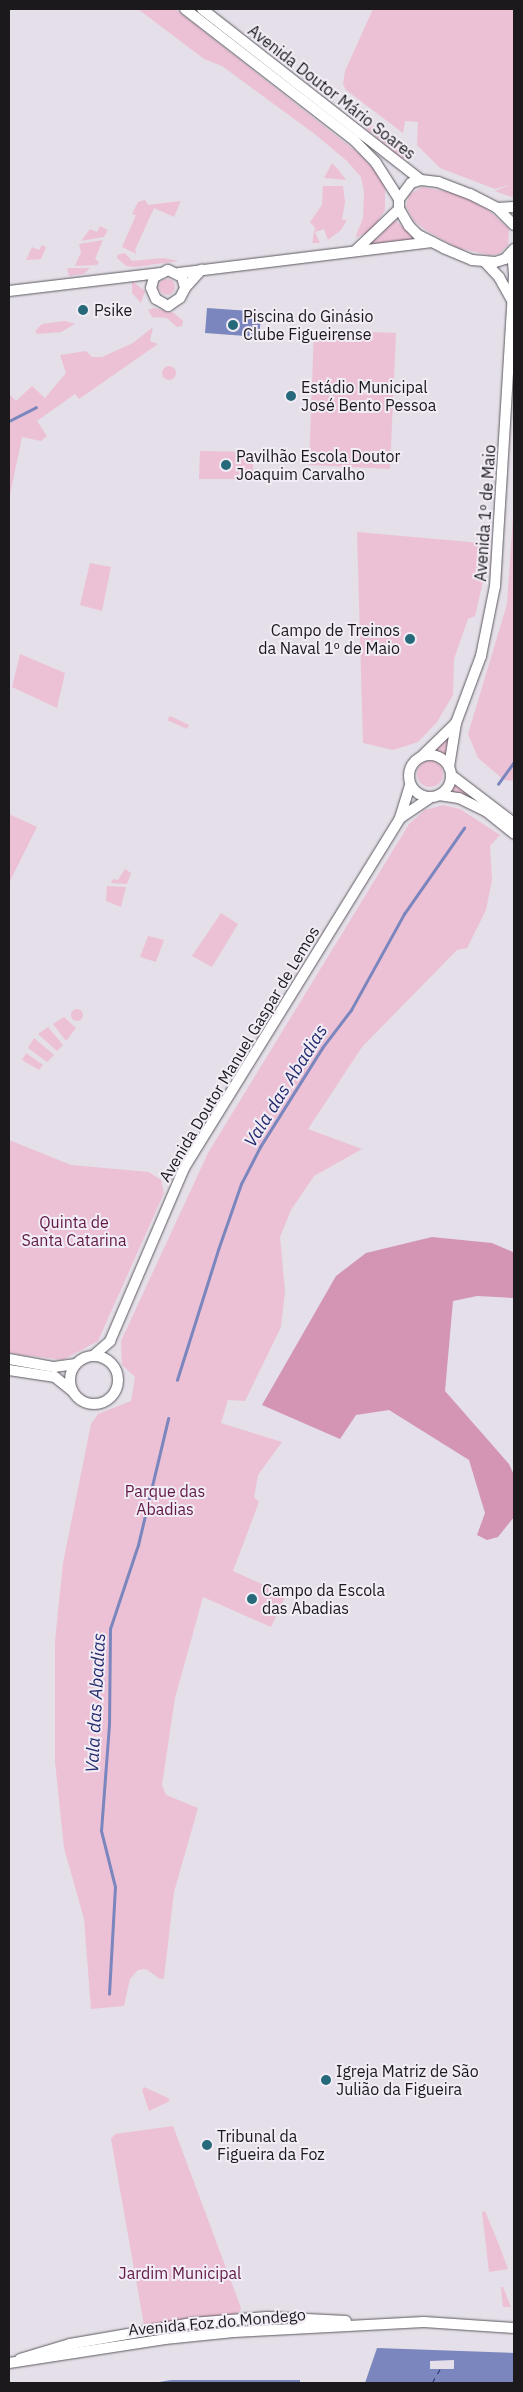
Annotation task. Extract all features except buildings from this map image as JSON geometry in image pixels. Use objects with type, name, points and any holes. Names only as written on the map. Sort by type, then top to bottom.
[{"type":"street","name":"Avenida Doutor Mário Soares","points":[[185,9],[355,141],[376,163],[399,204],[408,226],[433,242],[485,262]]},
{"type":"street","name":"Avenida Doutor Mário Soares","points":[[202,9],[421,180]]},
{"type":"street","points":[[356,250],[399,204],[407,187],[421,180],[445,184],[497,208],[514,225]]},
{"type":"street","points":[[497,208],[514,207]]},
{"type":"street","points":[[9,291],[127,275],[159,273],[168,270],[178,273],[433,242]]},
{"type":"street","points":[[485,262],[495,262],[513,250]]},
{"type":"street","name":"Avenida 1º de Maio","points":[[456,723],[481,656],[495,586],[512,300],[513,250]]},
{"type":"street","points":[[485,262],[499,277],[512,300]]},
{"type":"street","points":[[127,275],[151,288],[156,300],[168,306],[180,298],[185,288],[202,269]]},
{"type":"street","points":[[151,288],[159,273]]},
{"type":"street","points":[[178,273],[185,288]]},
{"type":"street","points":[[400,818],[410,784],[410,768],[456,723]]},
{"type":"street","points":[[400,818],[445,790],[450,771],[456,723]]},
{"type":"street","points":[[421,757],[437,756],[450,771],[514,823]]},
{"type":"street","points":[[410,784],[422,796],[459,798],[486,811],[514,834]]},
{"type":"street","name":"Avenida Doutor Manuel Gaspar de Lemos","points":[[110,1342],[184,1168],[400,818]]},
{"type":"street","points":[[9,1359],[54,1366],[76,1364],[93,1356],[110,1342]]},
{"type":"street","points":[[110,1342],[110,1362]]},
{"type":"street","points":[[9,1370],[55,1377],[90,1404],[108,1401],[118,1385],[118,1372],[110,1362],[93,1356]]},
{"type":"street","points":[[72,1391],[70,1377],[76,1364]]},
{"type":"street","name":"Avenida Foz do Mondego","points":[[9,2363],[70,2344],[137,2331],[247,2318],[297,2316],[369,2323],[468,2323],[514,2328]]},
{"type":"street","points":[[234,2332],[247,2318]]},
{"type":"street","name":"Avenida Foz do Mondego","points":[[9,2363],[144,2342],[234,2332],[293,2331],[369,2323]]},
{"type":"street","points":[[137,2331],[144,2342]]},
{"type":"green space","points":[[138,9],[175,9],[358,153],[379,175],[385,189],[385,210],[372,230],[355,238],[363,218],[364,192],[361,177],[347,161],[316,135],[222,66],[204,59]]},
{"type":"green space","points":[[373,9],[514,9],[514,198],[495,191],[510,185],[495,189],[440,168],[417,145],[418,122],[405,121],[403,133],[346,90],[343,84],[345,71]]},
{"type":"green space","points":[[368,122],[403,150],[407,156],[402,159],[367,129]]},
{"type":"green space","points":[[332,163],[337,168],[346,180],[324,178]]},
{"type":"green space","points":[[323,186],[343,186],[345,202],[342,220],[347,220],[341,230],[328,240],[324,229],[315,232],[320,243],[312,243],[315,228],[310,222],[322,205]]},
{"type":"green space","points":[[422,187],[459,194],[488,210],[509,229],[508,245],[499,254],[489,255],[458,248],[427,231],[414,221],[406,206],[409,195]]},
{"type":"green space","points":[[145,200],[148,205],[181,201],[174,217],[154,208],[135,250],[137,254],[122,247],[136,215],[132,214],[138,202]]},
{"type":"green space","points":[[394,219],[417,241],[368,244],[379,237]]},
{"type":"green space","points":[[100,226],[108,230],[104,237],[81,241],[90,229],[97,232]]},
{"type":"green space","points":[[103,240],[95,259],[99,262],[97,265],[75,266],[81,252],[79,244]]},
{"type":"green space","points":[[42,245],[46,247],[41,259],[26,260],[32,247],[39,250]]},
{"type":"green space","points":[[125,253],[132,261],[163,258],[179,261],[135,267],[126,266],[117,258],[117,255]]},
{"type":"green space","points":[[67,268],[90,268],[84,274],[69,276]]},
{"type":"green space","points":[[164,279],[170,279],[175,284],[173,293],[164,295],[159,290],[159,284]]},
{"type":"green space","points":[[132,281],[145,291],[141,303],[132,293]]},
{"type":"green space","points":[[154,308],[174,313],[183,321],[182,326],[177,327],[167,318],[152,317],[148,310]]},
{"type":"green space","points":[[65,321],[75,324],[61,332],[37,334],[35,331],[42,324]]},
{"type":"green space","points":[[153,327],[150,341],[158,344],[79,399],[75,394],[37,421],[47,436],[41,441],[22,437],[9,500],[9,394],[16,401],[32,386],[45,398],[66,373],[60,355],[86,351],[92,357],[102,357],[133,343]]},
{"type":"green space","name":"Estádio Municipal José Bento Pessoa","points":[[314,330],[396,333],[390,469],[309,465]]},
{"type":"green space","points":[[166,366],[172,366],[176,373],[172,380],[166,380],[162,376],[162,370]]},
{"type":"green space","name":"Pavilhão Escola Doutor Joaquim Carvalho","points":[[200,451],[253,452],[253,479],[199,479]]},
{"type":"green space","points":[[514,502],[514,781],[504,780],[478,758],[468,734],[507,604]]},
{"type":"green space","name":"Campo de Treinos da Naval 1º de Maio","points":[[357,532],[481,543],[484,577],[475,616],[468,619],[454,659],[453,695],[437,722],[418,742],[393,750],[363,743]]},
{"type":"green space","points":[[90,563],[111,567],[102,611],[80,605]]},
{"type":"green space","points":[[20,654],[65,673],[57,708],[12,687]]},
{"type":"green space","points":[[170,716],[189,725],[187,729],[167,720]]},
{"type":"green space","points":[[453,728],[448,760],[430,751]]},
{"type":"green space","points":[[430,761],[439,765],[443,774],[439,783],[430,787],[421,783],[417,774],[421,765]]},
{"type":"green space","points":[[452,779],[467,794],[466,797],[445,792]]},
{"type":"green space","name":"Parque das Abadias","points":[[443,805],[460,809],[500,835],[490,846],[492,880],[486,910],[467,948],[457,950],[362,1047],[308,1129],[362,1149],[314,1176],[291,1210],[280,1237],[285,1291],[281,1327],[245,1401],[228,1400],[221,1423],[282,1442],[258,1475],[254,1497],[259,1502],[233,1571],[286,1595],[271,1627],[203,1597],[175,1698],[162,1785],[166,1795],[198,1808],[174,1892],[164,1978],[160,1979],[146,1969],[138,1970],[130,1979],[124,2006],[91,2009],[84,1919],[64,1848],[55,1762],[55,1641],[63,1563],[91,1424],[98,1414],[131,1401],[135,1377],[122,1365],[121,1341],[208,1153],[409,824],[425,810]]},
{"type":"green space","points":[[9,814],[37,827],[9,883]]},
{"type":"green space","points":[[125,869],[131,873],[127,884],[111,883],[113,879],[118,880]]},
{"type":"green space","points":[[107,886],[126,887],[121,907],[106,901]]},
{"type":"green space","points":[[221,913],[238,924],[212,967],[192,956]]},
{"type":"green space","points":[[148,936],[164,940],[156,962],[140,957]]},
{"type":"green space","points":[[79,1009],[82,1010],[82,1020],[75,1021],[72,1020],[71,1013],[72,1010]]},
{"type":"green space","points":[[64,1017],[76,1028],[66,1041],[53,1024]]},
{"type":"green space","points":[[48,1027],[63,1045],[57,1051],[38,1034]]},
{"type":"green space","points":[[34,1038],[54,1055],[47,1062],[28,1048]]},
{"type":"green space","points":[[26,1053],[43,1065],[39,1070],[22,1060]]},
{"type":"green space","name":"Quinta de Santa Catarina","points":[[9,1140],[71,1165],[149,1172],[161,1180],[164,1193],[98,1341],[63,1360],[9,1353]]},
{"type":"green space","points":[[144,2087],[168,2098],[170,2101],[149,2111],[142,2090]]},
{"type":"green space","name":"Jardim Municipal","points":[[173,2126],[241,2308],[238,2316],[144,2325],[111,2139],[115,2134]]},
{"type":"green space","points":[[485,2211],[508,2269],[489,2272],[482,2212]]},
{"type":"green space","points":[[501,2287],[503,2287],[511,2307],[503,2307]]},
{"type":"shaded area","points":[[432,1237],[492,1243],[513,1252],[514,1249],[514,1298],[477,1296],[453,1301],[445,1391],[509,1464],[514,1475],[514,1517],[498,1537],[487,1540],[477,1535],[485,1513],[469,1460],[389,1410],[356,1415],[340,1439],[262,1405],[336,1276],[366,1253]]},
{"type":"water","name":"Piscina do Ginásio Clube Figueirense","points":[[207,308],[250,311],[250,316],[261,317],[259,337],[205,333]]},
{"type":"water","points":[[377,2348],[514,2353],[514,2383],[365,2383]]},
{"type":"water","points":[[171,2380],[300,2380],[300,2383],[153,2383]]},
{"type":"pier","points":[[454,2360],[454,2369],[430,2369],[430,2361]]},
{"type":"waterway","points":[[9,421],[36,407]]},
{"type":"waterway","points":[[498,784],[514,762]]},
{"type":"waterway","name":"Vala das Abadias","points":[[177,1380],[241,1184],[260,1147],[322,1048],[351,1010],[404,914],[464,828]]},
{"type":"waterway","name":"Vala das Abadias","points":[[109,1994],[115,1887],[101,1831],[109,1725],[110,1629],[138,1545],[168,1419]]},
{"type":"ferry route","points":[[432,2383],[440,2369]]},
{"type":"place","name":"Psike","points":[[83,310]]},
{"type":"place","name":"Piscina do Ginásio Clube Figueirense","points":[[233,325]]},
{"type":"place","name":"Estádio Municipal José Bento Pessoa","points":[[291,396]]},
{"type":"place","name":"Pavilhão Escola Doutor Joaquim Carvalho","points":[[226,465]]},
{"type":"place","name":"Campo de Treinos da Naval 1º de Maio","points":[[410,639]]},
{"type":"place","name":"Campo da Escola das Abadias","points":[[252,1599]]},
{"type":"place","name":"Igreja Matriz de São Julião da Figueira","points":[[326,2080]]},
{"type":"place","name":"Tribunal da Figueira da Foz","points":[[207,2145]]}]
